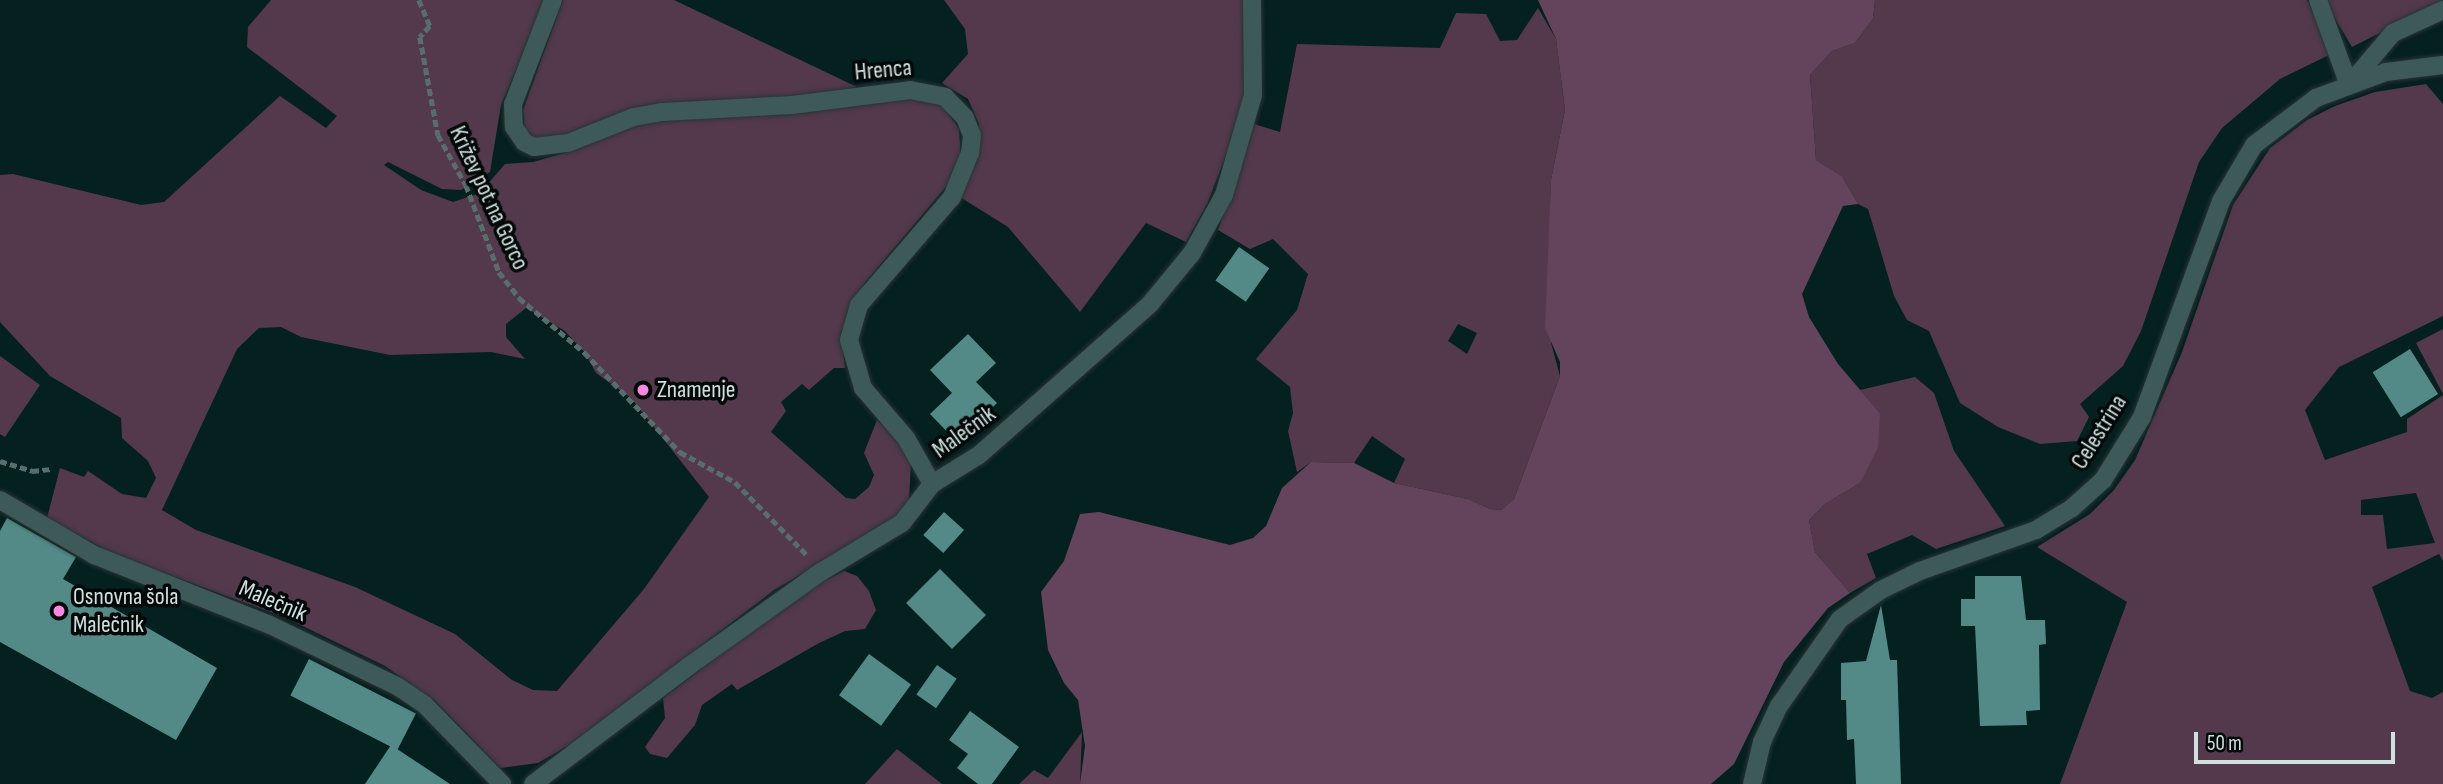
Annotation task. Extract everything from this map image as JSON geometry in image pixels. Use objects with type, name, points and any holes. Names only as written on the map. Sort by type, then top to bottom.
[{"type":"street","name":"Hrenca","points":[[553,0],[513,104],[514,127],[524,142],[534,147],[568,143],[634,117],[663,112],[792,105],[910,90],[945,97],[965,118],[972,135],[970,153],[952,197],[859,305],[849,340],[863,388],[923,462],[932,484]]},
{"type":"street","name":"Malečnik","points":[[533,784],[821,572],[902,523],[932,484],[979,456],[1065,383],[1150,304],[1192,253],[1224,195],[1253,95],[1252,0]]},
{"type":"street","points":[[2318,0],[2349,85]]},
{"type":"street","name":"Celestrina","points":[[2349,85],[2393,33],[2443,10]]},
{"type":"street","name":"Celestrina","points":[[1752,784],[1762,742],[1779,706],[1822,639],[1855,607],[1920,571],[2036,530],[2072,508],[2103,480],[2142,417],[2237,167],[2277,123],[2316,98],[2386,72],[2443,66]]},
{"type":"street","name":"Malečnik","points":[[0,500],[94,555],[270,625],[397,686],[424,704],[502,784]]},
{"type":"path","name":"Križev pot na Gorco","points":[[419,0],[430,26],[419,37],[438,135],[466,185],[499,272],[519,298],[584,352],[680,452],[735,482],[821,572]]},
{"type":"path","points":[[0,461],[32,471],[50,469]]},
{"type":"shaded area","points":[[271,0],[546,0],[501,105],[490,172],[461,190],[442,189],[388,162],[384,165],[421,190],[453,202],[480,193],[505,164],[533,162],[568,152],[634,124],[908,99],[930,99],[943,106],[959,129],[961,158],[949,183],[864,284],[841,333],[845,368],[834,368],[809,390],[802,384],[781,402],[786,411],[771,432],[846,498],[855,499],[869,487],[874,475],[864,453],[877,420],[902,443],[911,464],[909,499],[893,521],[774,590],[578,740],[538,763],[500,768],[435,701],[385,666],[284,617],[115,555],[47,518],[60,468],[84,477],[88,471],[122,494],[146,498],[156,478],[148,461],[122,438],[121,418],[50,376],[0,322],[0,175],[13,174],[141,205],[164,202],[280,96],[326,128],[337,116],[247,47],[248,27]],"holes":[[[526,308],[565,331],[585,353],[596,373],[631,398],[709,497],[644,589],[557,691],[533,690],[512,680],[455,634],[355,587],[196,530],[162,510],[237,349],[259,328],[281,327],[301,337],[390,355],[491,352],[525,359],[506,337],[506,324]]]},
{"type":"shaded area","points":[[563,0],[674,0],[857,87],[804,96],[643,108],[538,143],[525,135],[523,110]]},
{"type":"shaded area","points":[[944,0],[1244,0],[1245,88],[1237,127],[1207,204],[1186,242],[1146,223],[1080,312],[1008,227],[960,197],[978,159],[979,124],[968,99],[942,83],[968,54],[965,29]]},
{"type":"shaded area","points":[[1538,0],[1875,0],[1873,19],[1855,43],[1832,51],[1810,75],[1816,160],[1842,176],[1858,204],[1843,206],[1802,294],[1809,317],[1838,364],[1880,413],[1878,447],[1860,483],[1825,504],[1809,520],[1815,552],[1850,593],[1828,608],[1784,662],[1734,764],[1711,784],[1080,784],[1085,746],[1078,700],[1064,683],[1048,650],[1041,592],[1064,561],[1080,514],[1099,512],[1230,545],[1253,538],[1266,526],[1282,488],[1311,462],[1354,463],[1394,483],[1468,499],[1490,509],[1501,510],[1514,499],[1560,376],[1560,362],[1545,328],[1551,180],[1565,110],[1556,39]]},
{"type":"shaded area","points":[[1875,0],[2307,0],[2333,53],[2280,79],[2222,128],[2199,162],[2141,331],[2123,366],[2080,404],[2089,417],[2077,441],[2040,444],[1998,427],[1960,403],[1929,331],[1907,320],[1894,296],[1868,209],[1858,204],[1842,176],[1816,160],[1810,75],[1832,51],[1855,43],[1873,19]]},
{"type":"shaded area","points":[[2324,0],[2443,0],[2443,1],[2352,47]]},
{"type":"shaded area","points":[[1538,8],[1556,39],[1565,110],[1551,180],[1550,219],[1551,343],[1560,376],[1514,499],[1501,510],[1490,509],[1468,499],[1394,483],[1405,459],[1372,436],[1354,463],[1311,462],[1297,472],[1288,431],[1293,413],[1290,387],[1256,359],[1297,310],[1308,274],[1273,239],[1250,249],[1218,230],[1254,124],[1280,132],[1297,44],[1440,48],[1456,13],[1486,14],[1500,41],[1517,40]],"holes":[[[1458,324],[1477,333],[1467,354],[1448,341]]]},
{"type":"shaded area","points":[[2426,84],[2443,104],[2443,316],[2339,367],[2305,410],[2325,460],[2407,432],[2407,419],[2443,395],[2443,561],[2439,554],[2372,587],[2410,691],[2432,698],[2443,692],[2443,784],[2060,784],[2127,602],[2037,547],[2090,514],[2114,490],[2135,460],[2182,352],[2233,205],[2270,148],[2307,120],[2335,106],[2375,92]],"holes":[[[2416,493],[2435,543],[2387,549],[2383,515],[2361,515],[2361,500]]]},
{"type":"shaded area","points":[[2443,329],[2443,394],[2416,343]]},
{"type":"shaded area","points":[[0,356],[40,385],[5,437],[0,434]]},
{"type":"shaded area","points":[[1915,377],[1934,393],[1954,451],[2005,526],[1936,549],[1912,535],[1867,554],[1876,578],[1850,593],[1815,552],[1809,520],[1825,504],[1860,483],[1880,413],[1860,390]]},
{"type":"shaded area","points":[[844,571],[857,576],[869,591],[876,610],[865,629],[845,631],[819,643],[737,690],[732,684],[702,705],[695,725],[667,758],[650,754],[645,747],[665,718],[663,698],[804,591]]},
{"type":"shaded area","points":[[1082,732],[1080,784],[1019,784],[1034,770],[1048,778]]},
{"type":"shaded area","points":[[897,749],[942,784],[865,784]]},
{"type":"building","points":[[1239,247],[1269,268],[1246,302],[1215,281]]},
{"type":"building","points":[[968,334],[996,363],[976,382],[997,403],[957,442],[930,414],[952,393],[930,370]]},
{"type":"building","points":[[2410,349],[2438,394],[2401,417],[2373,372]]},
{"type":"building","points":[[944,512],[964,530],[943,553],[923,535]]},
{"type":"building","name":"Osnovna šola Malečnik","points":[[7,518],[76,557],[63,579],[217,668],[176,740],[0,642],[0,531]]},
{"type":"building","points":[[940,569],[986,615],[952,649],[906,603]]},
{"type":"building","points":[[1975,576],[2021,576],[2026,620],[2045,620],[2046,644],[2039,645],[2040,710],[2026,711],[2027,725],[1980,726],[1975,626],[1961,626],[1961,599],[1975,599]]},
{"type":"building","points":[[1881,605],[1890,660],[1897,660],[1901,784],[1856,784],[1854,739],[1847,740],[1846,700],[1841,700],[1841,663],[1866,661]]},
{"type":"building","points":[[869,654],[911,685],[881,726],[839,695]]},
{"type":"building","points":[[309,659],[416,713],[397,750],[290,696]]},
{"type":"building","points":[[937,665],[957,679],[936,708],[916,694]]},
{"type":"building","points":[[970,711],[1019,747],[992,784],[978,784],[957,768],[968,754],[949,740]]},
{"type":"building","points":[[391,745],[450,784],[365,784]]},
{"type":"place","name":"Znamenje","points":[[643,390]]},
{"type":"place","name":"Osnovna šola Malečnik","points":[[59,611]]}]
